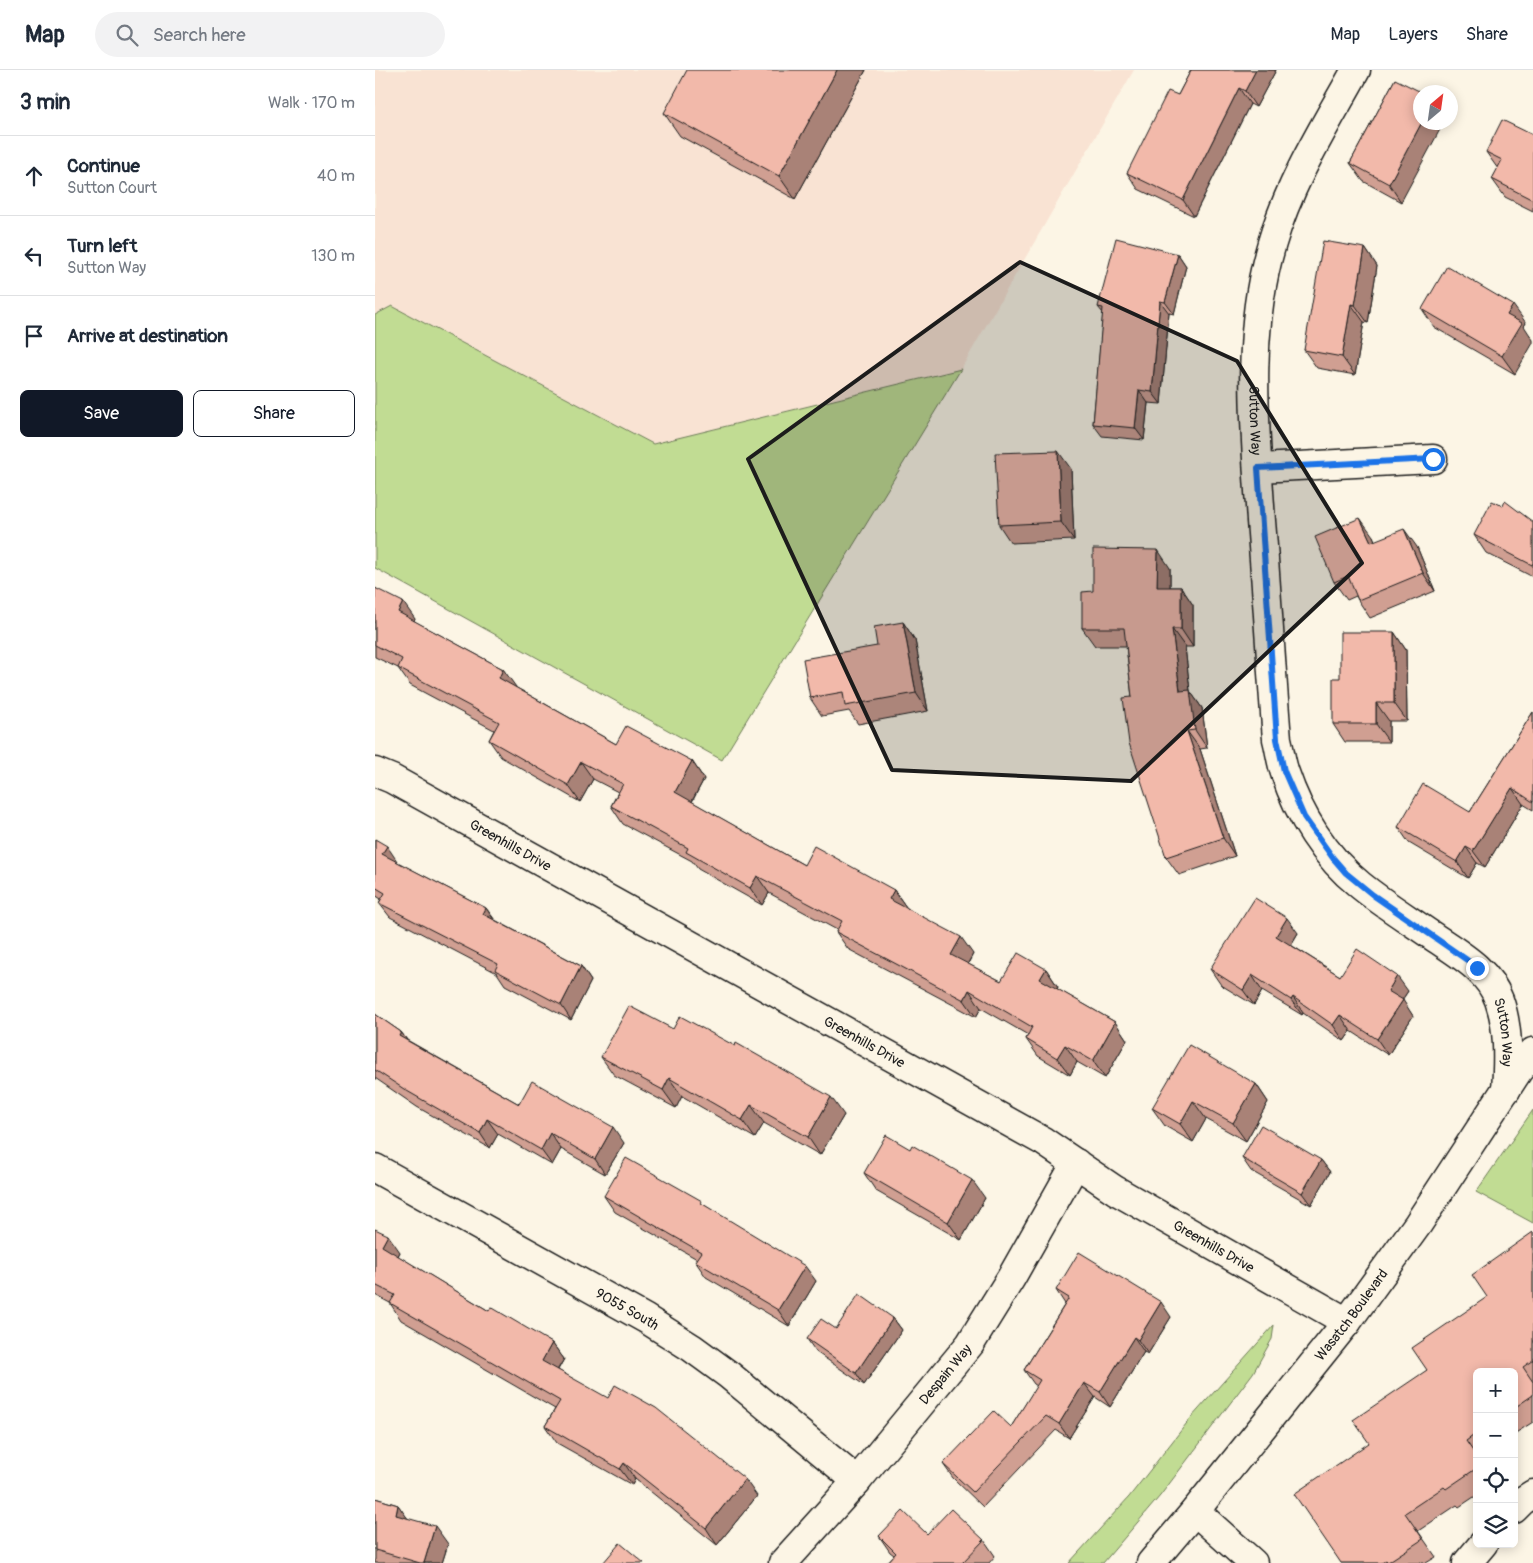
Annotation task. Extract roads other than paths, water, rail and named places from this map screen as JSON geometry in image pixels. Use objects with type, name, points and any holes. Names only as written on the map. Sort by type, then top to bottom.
[{"type":"street","name":"Sutton Way","points":[[1357,70],[1295,181],[1281,213],[1271,244],[1264,276],[1255,350],[1254,414],[1277,739],[1284,771],[1304,817],[1346,873],[1373,895],[1467,960],[1486,978],[1499,1000],[1507,1041],[1506,1090]]},
{"type":"street","points":[[1258,468],[1433,459]]},
{"type":"street","name":"Greenhills Drive","points":[[375,772],[392,779],[1043,1140],[1115,1190],[1347,1322]]},
{"type":"street","name":"Wasatch Boulevard","points":[[1151,1563],[1347,1322],[1417,1224],[1533,1052]]},
{"type":"street","name":"Despain Way","points":[[783,1563],[857,1481],[970,1344],[1011,1278],[1076,1163]]},
{"type":"street","name":"9055 South","points":[[375,1168],[645,1319],[692,1348],[729,1375],[857,1481]]},
{"type":"street","points":[[1518,1505],[1533,1494]]},
{"type":"street","points":[[1195,1511],[1253,1563]]},
{"type":"street","points":[[1467,1563],[1480,1548]]}]
